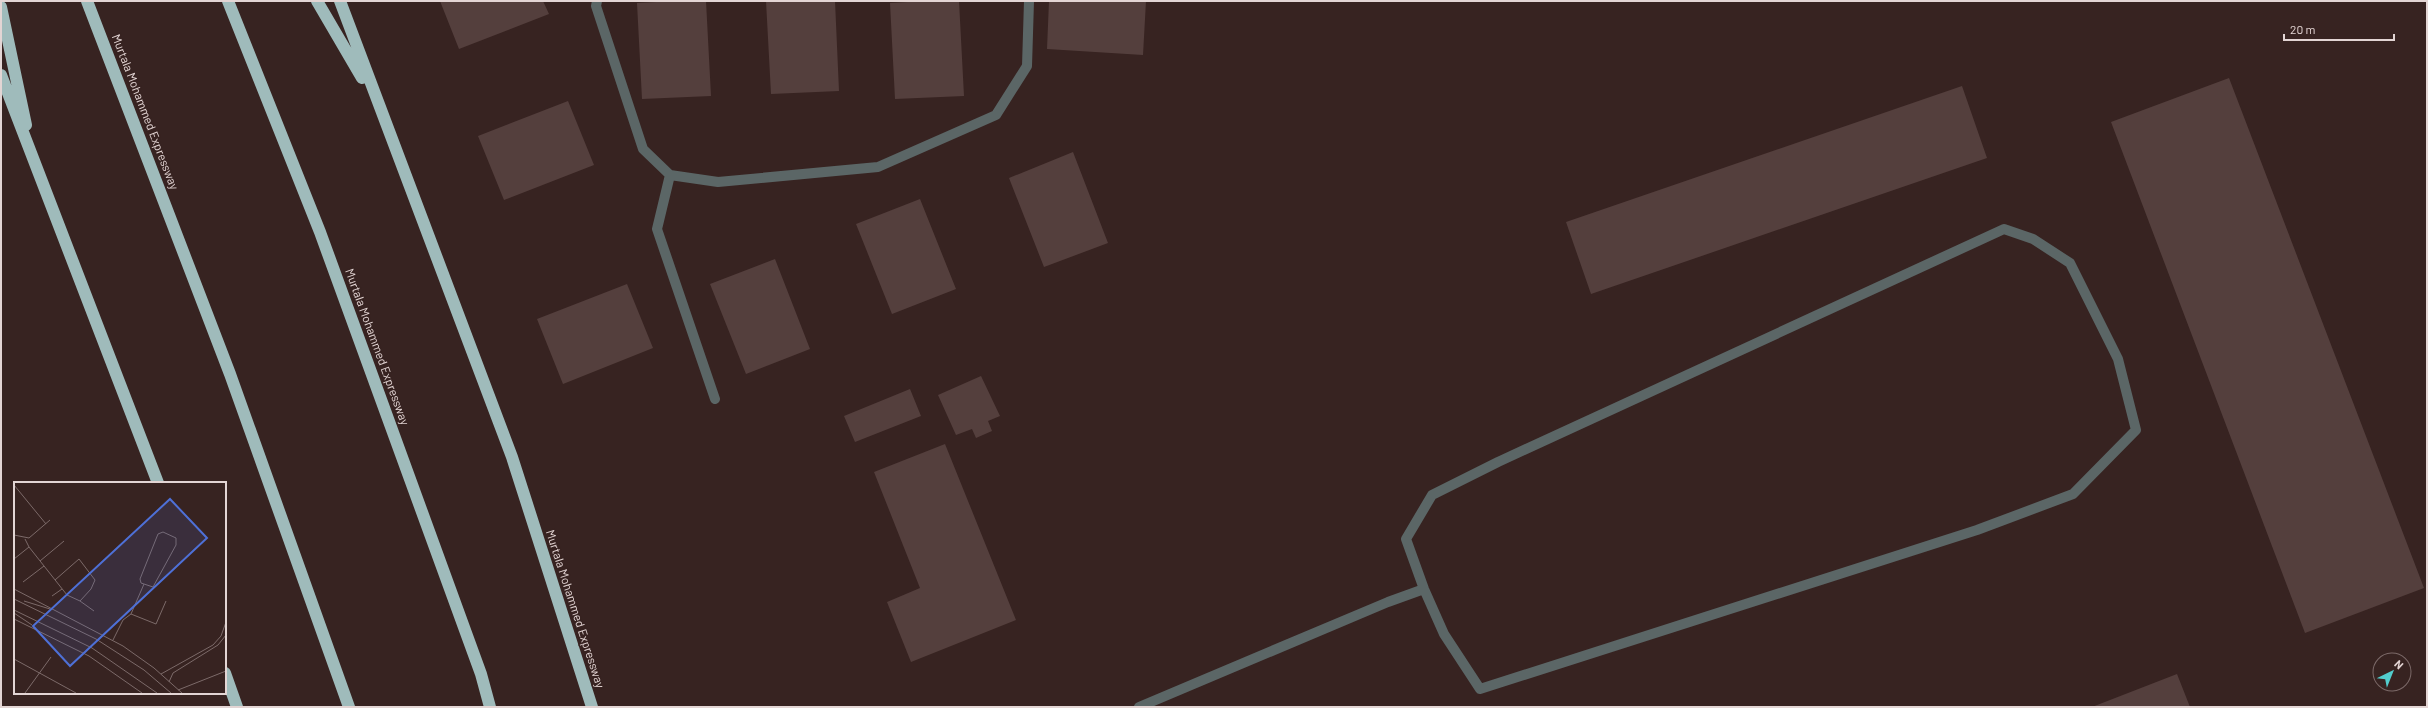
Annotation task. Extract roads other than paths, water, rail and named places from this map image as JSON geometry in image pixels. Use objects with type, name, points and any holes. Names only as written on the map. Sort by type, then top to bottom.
[{"type":"highway","name":"Murtala Mohammed Expressway","points":[[87,1],[230,374],[349,707]]},
{"type":"highway","name":"Murtala Mohammed Expressway","points":[[228,1],[322,240],[481,674],[490,707]]},
{"type":"highway","points":[[317,1],[378,104]]},
{"type":"highway","name":"Murtala Mohammed Expressway","points":[[340,1],[512,457],[592,707]]},
{"type":"highway","points":[[1,7],[34,162]]},
{"type":"highway","points":[[1,75],[158,482]]},
{"type":"highway","points":[[226,676],[237,707]]},
{"type":"lane","points":[[597,1],[596,6],[643,149],[670,175],[718,182],[878,167],[996,114],[1027,66],[1029,1]]},
{"type":"lane","points":[[670,175],[657,229],[716,399]]},
{"type":"lane","points":[[2004,229],[2033,239],[2070,263],[2118,359],[2136,430],[2072,494],[1977,530],[1480,689],[1444,634],[1424,589],[1406,539],[1432,495],[1506,458],[2004,229]]},
{"type":"lane","points":[[1139,707],[1388,602],[1424,589]]}]
